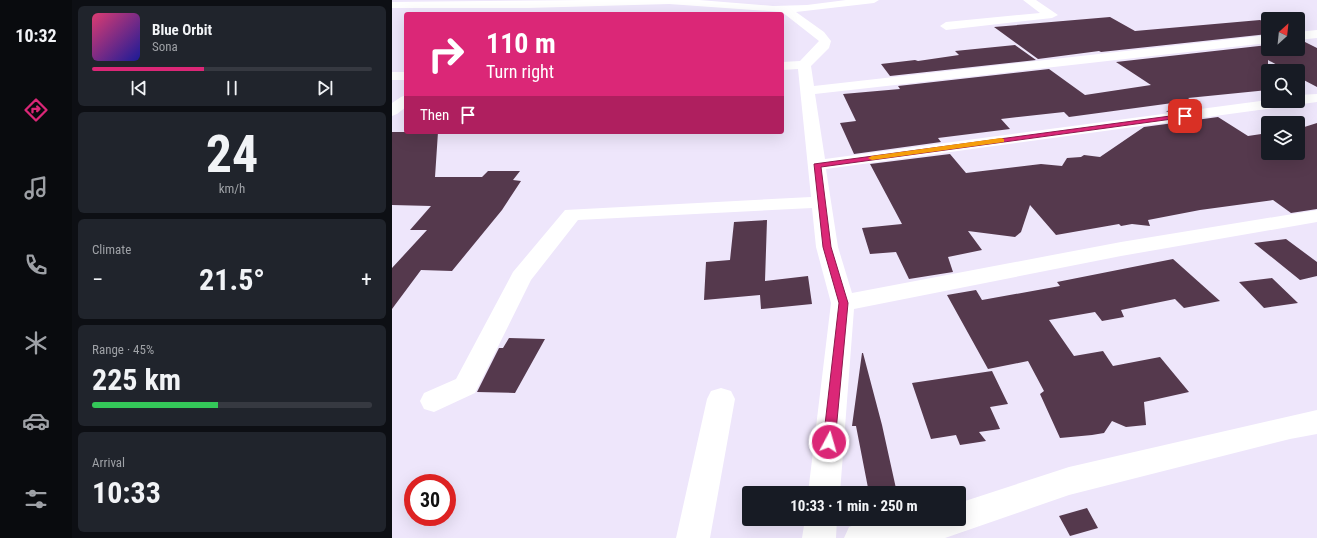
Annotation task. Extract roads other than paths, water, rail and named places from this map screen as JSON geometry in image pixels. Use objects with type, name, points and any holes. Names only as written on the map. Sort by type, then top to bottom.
[{"type":"street","points":[[392,5],[486,2],[528,5],[692,1],[785,9],[807,8],[874,0]]},
{"type":"street","points":[[946,26],[1052,15],[1028,0]]},
{"type":"street","points":[[520,12],[528,5]]},
{"type":"street","points":[[784,66],[804,65],[824,45],[825,41],[820,35],[785,9]]},
{"type":"street","points":[[1305,35],[1317,34]]},
{"type":"street","points":[[808,91],[849,85],[1261,40]]},
{"type":"street","points":[[804,65],[827,247],[844,303],[825,486]]},
{"type":"street","points":[[392,76],[404,76]]},
{"type":"street","points":[[1305,99],[1317,98]]},
{"type":"street","points":[[392,111],[404,102]]},
{"type":"street","points":[[817,165],[1261,105]]},
{"type":"street","points":[[434,401],[466,386],[521,277],[572,214],[822,202]]},
{"type":"street","points":[[844,303],[1114,251],[1317,216]]},
{"type":"street","points":[[693,538],[721,399]]},
{"type":"street","points":[[966,516],[1069,481],[1282,428],[1317,422]]},
{"type":"street","points":[[819,538],[820,526]]},
{"type":"street","points":[[861,538],[918,532],[936,526]]}]
